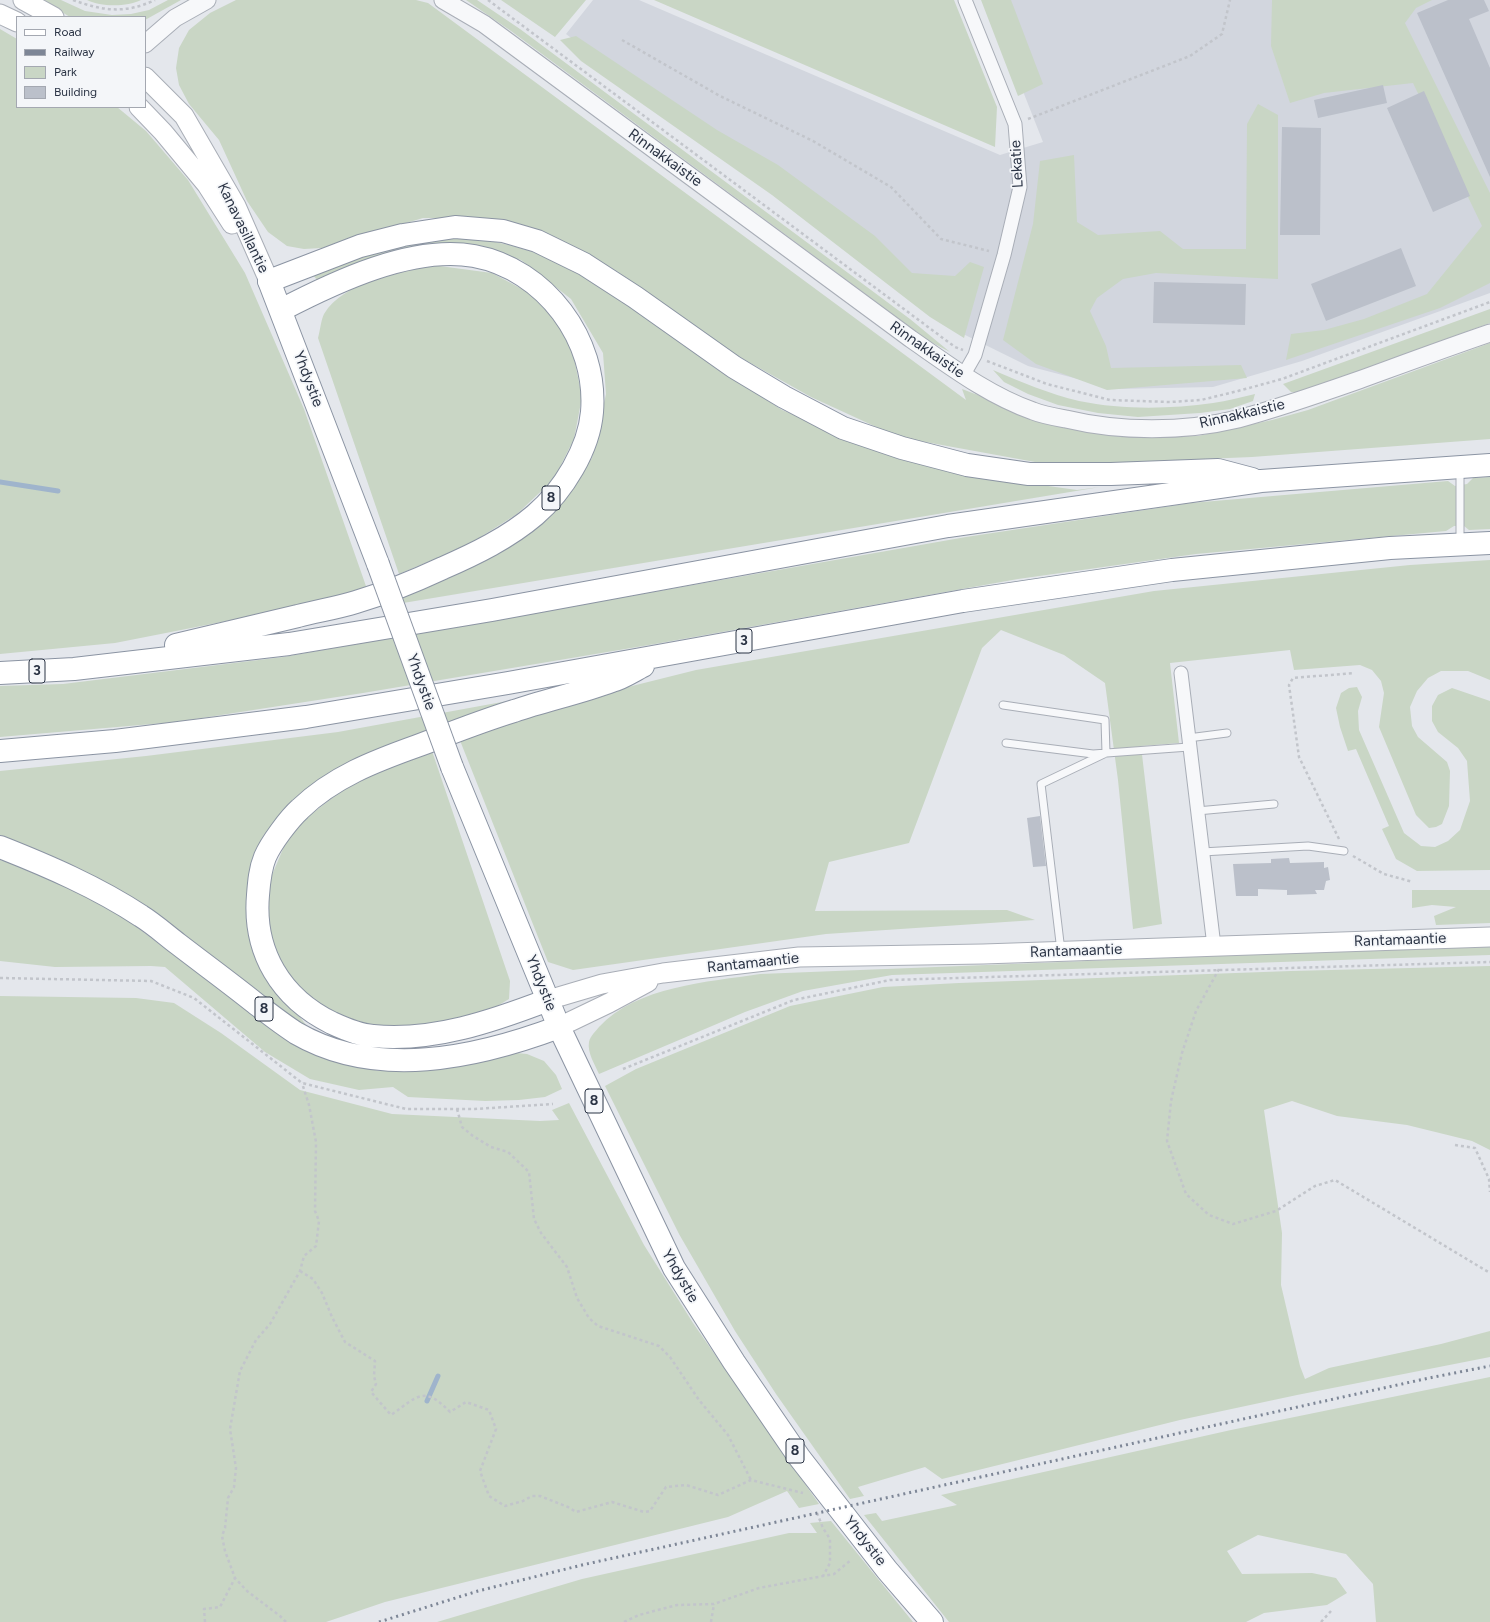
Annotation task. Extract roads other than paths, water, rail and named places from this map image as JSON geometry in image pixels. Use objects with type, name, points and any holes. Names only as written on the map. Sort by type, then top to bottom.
[{"type":"highway","points":[[269,281],[360,246],[403,235],[455,227],[503,231],[537,241],[584,264],[635,297],[734,367],[784,397],[843,428],[902,448],[967,465],[1029,474],[1111,474],[1218,470],[1261,481]]},
{"type":"highway","name":"8","points":[[74,669],[356,602],[418,579],[465,559],[508,535],[535,515],[554,495],[572,470],[585,441],[592,412],[591,383],[584,352],[573,326],[555,303],[531,280],[503,264],[473,256],[441,255],[410,258],[373,269],[322,289],[281,310]]},
{"type":"highway","name":"Yhdystie","points":[[269,281],[378,564],[452,767],[559,1027],[674,1268],[734,1362],[799,1457],[887,1570],[932,1622]]},
{"type":"highway","name":"3","points":[[0,673],[74,669],[289,644],[492,610],[948,526],[1261,481],[1490,465]]},
{"type":"highway","name":"3","points":[[0,752],[115,741],[306,717],[666,655],[963,601],[1172,570],[1390,548],[1490,544]]},
{"type":"highway","points":[[548,1000],[506,1016],[465,1028],[406,1037],[371,1036],[344,1029],[316,1015],[295,999],[277,977],[264,952],[258,928],[257,903],[259,881],[265,856],[282,830],[300,809],[326,788],[376,761],[513,711],[614,681],[666,655]]},
{"type":"highway","name":"8","points":[[0,847],[52,868],[100,892],[141,916],[295,1032],[326,1048],[365,1058],[410,1061],[449,1057],[517,1042],[559,1027]]},
{"type":"main road","points":[[23,0],[52,16]]},
{"type":"main road","points":[[0,14],[16,22]]},
{"type":"main road","name":"Kanavasillantie","points":[[146,78],[184,116],[236,206],[269,281]]},
{"type":"main road","name":"Kanavasillantie","points":[[139,108],[163,132],[207,185],[269,281]]},
{"type":"main road","name":"Rantamaantie","points":[[548,1000],[602,984],[663,973],[799,957],[1061,951],[1490,937]]},
{"type":"main road","name":"Rantamaantie","points":[[559,1027],[609,1003],[663,973]]},
{"type":"street","points":[[146,43],[175,18],[207,0]]},
{"type":"street","name":"Rinnakkaistie","points":[[443,0],[484,24],[899,331],[963,376],[1007,401],[1035,412],[1084,423],[1111,427],[1166,428],[1203,425],[1236,419],[1274,409],[1490,333]]},
{"type":"street","name":"Lekatie","points":[[963,376],[975,355],[1004,255],[1020,188],[1015,124],[965,0]]},
{"type":"street","points":[[1181,674],[1214,946]]},
{"type":"lane","points":[[1460,467],[1460,545]]},
{"type":"lane","points":[[1003,705],[1105,720],[1106,754]]},
{"type":"lane","points":[[1006,743],[1093,754],[1106,754],[1189,742],[1227,733]]},
{"type":"lane","points":[[1061,951],[1041,784],[1106,754]]},
{"type":"lane","points":[[1197,811],[1274,804]]},
{"type":"lane","points":[[1202,852],[1308,846],[1344,851]]},
{"type":"waterway","points":[[0,482],[58,491]]},
{"type":"waterway","points":[[427,1401],[438,1376]]},
{"type":"railway","points":[[379,1622],[478,1591],[582,1565],[1429,1378],[1490,1366]]}]
